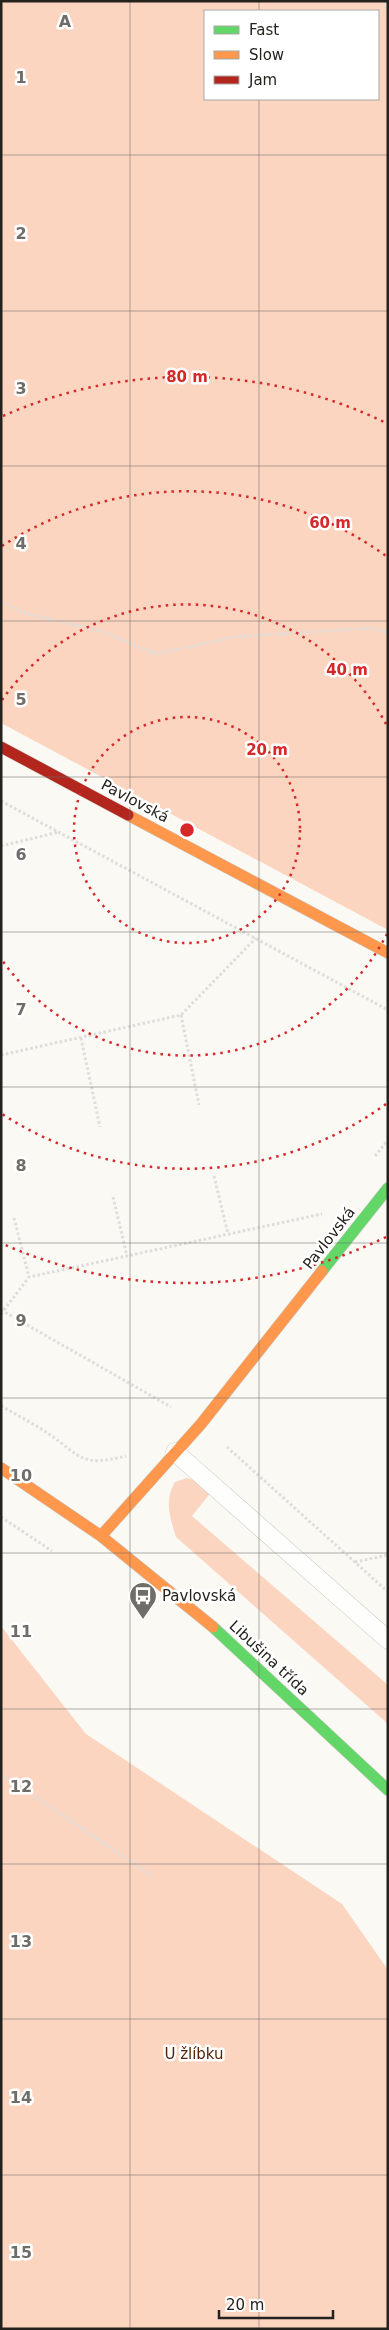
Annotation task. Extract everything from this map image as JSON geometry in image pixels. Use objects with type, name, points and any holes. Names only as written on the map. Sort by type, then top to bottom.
[{"type":"street","name":"Pavlovská","points":[[1,747],[388,953]]},
{"type":"street","name":"Pavlovská","points":[[102,1536],[201,1424],[388,1188]]},
{"type":"street","name":"Libušina třída","points":[[1,1468],[102,1536],[201,1616],[388,1790]]},
{"type":"lane","points":[[175,1452],[388,1640]]},
{"type":"path","points":[[385,1],[388,16]]},
{"type":"path","points":[[1,601],[26,613],[100,631],[156,654],[234,637],[372,628],[388,633]]},
{"type":"path","points":[[1,801],[388,1010]]},
{"type":"path","points":[[1,846],[59,832]]},
{"type":"path","points":[[1,1055],[181,1015],[256,938]]},
{"type":"path","points":[[181,1015],[199,1105]]},
{"type":"path","points":[[81,1038],[100,1127]]},
{"type":"path","points":[[370,1162],[388,1140]]},
{"type":"path","points":[[214,1176],[228,1234]]},
{"type":"path","points":[[112,1197],[127,1256]]},
{"type":"path","points":[[1,1314],[29,1277],[330,1213]]},
{"type":"path","points":[[14,1218],[29,1277]]},
{"type":"path","points":[[1,1406],[49,1435],[78,1457],[101,1462],[132,1455]]},
{"type":"path","points":[[168,1416],[174,1409]]},
{"type":"path","points":[[1,1517],[52,1551]]},
{"type":"path","points":[[355,1562],[388,1554]]},
{"type":"path","points":[[1,1774],[154,1876]]},
{"type":"green space","points":[[1,1],[388,1],[388,930],[1,723]]},
{"type":"green space","points":[[187,1478],[200,1482],[212,1491],[192,1516],[388,1685],[388,1724],[176,1537],[170,1516],[170,1496],[175,1482]]},
{"type":"green space","name":"U žlíbku","points":[[1,1626],[86,1734],[342,1904],[388,1970],[388,2329],[1,2329]]},
{"type":"traffic: fast","points":[[322,1271],[388,1188]]},
{"type":"traffic: fast","points":[[213,1627],[388,1790]]},
{"type":"traffic: slow","points":[[128,815],[388,953]]},
{"type":"traffic: slow","points":[[101,1536],[201,1424],[322,1271]]},
{"type":"traffic: slow","points":[[1,1468],[101,1536],[213,1627]]},
{"type":"traffic: jam","points":[[1,747],[128,815]]},
{"type":"place","name":"Pavlovská","points":[[143,1620]]}]
